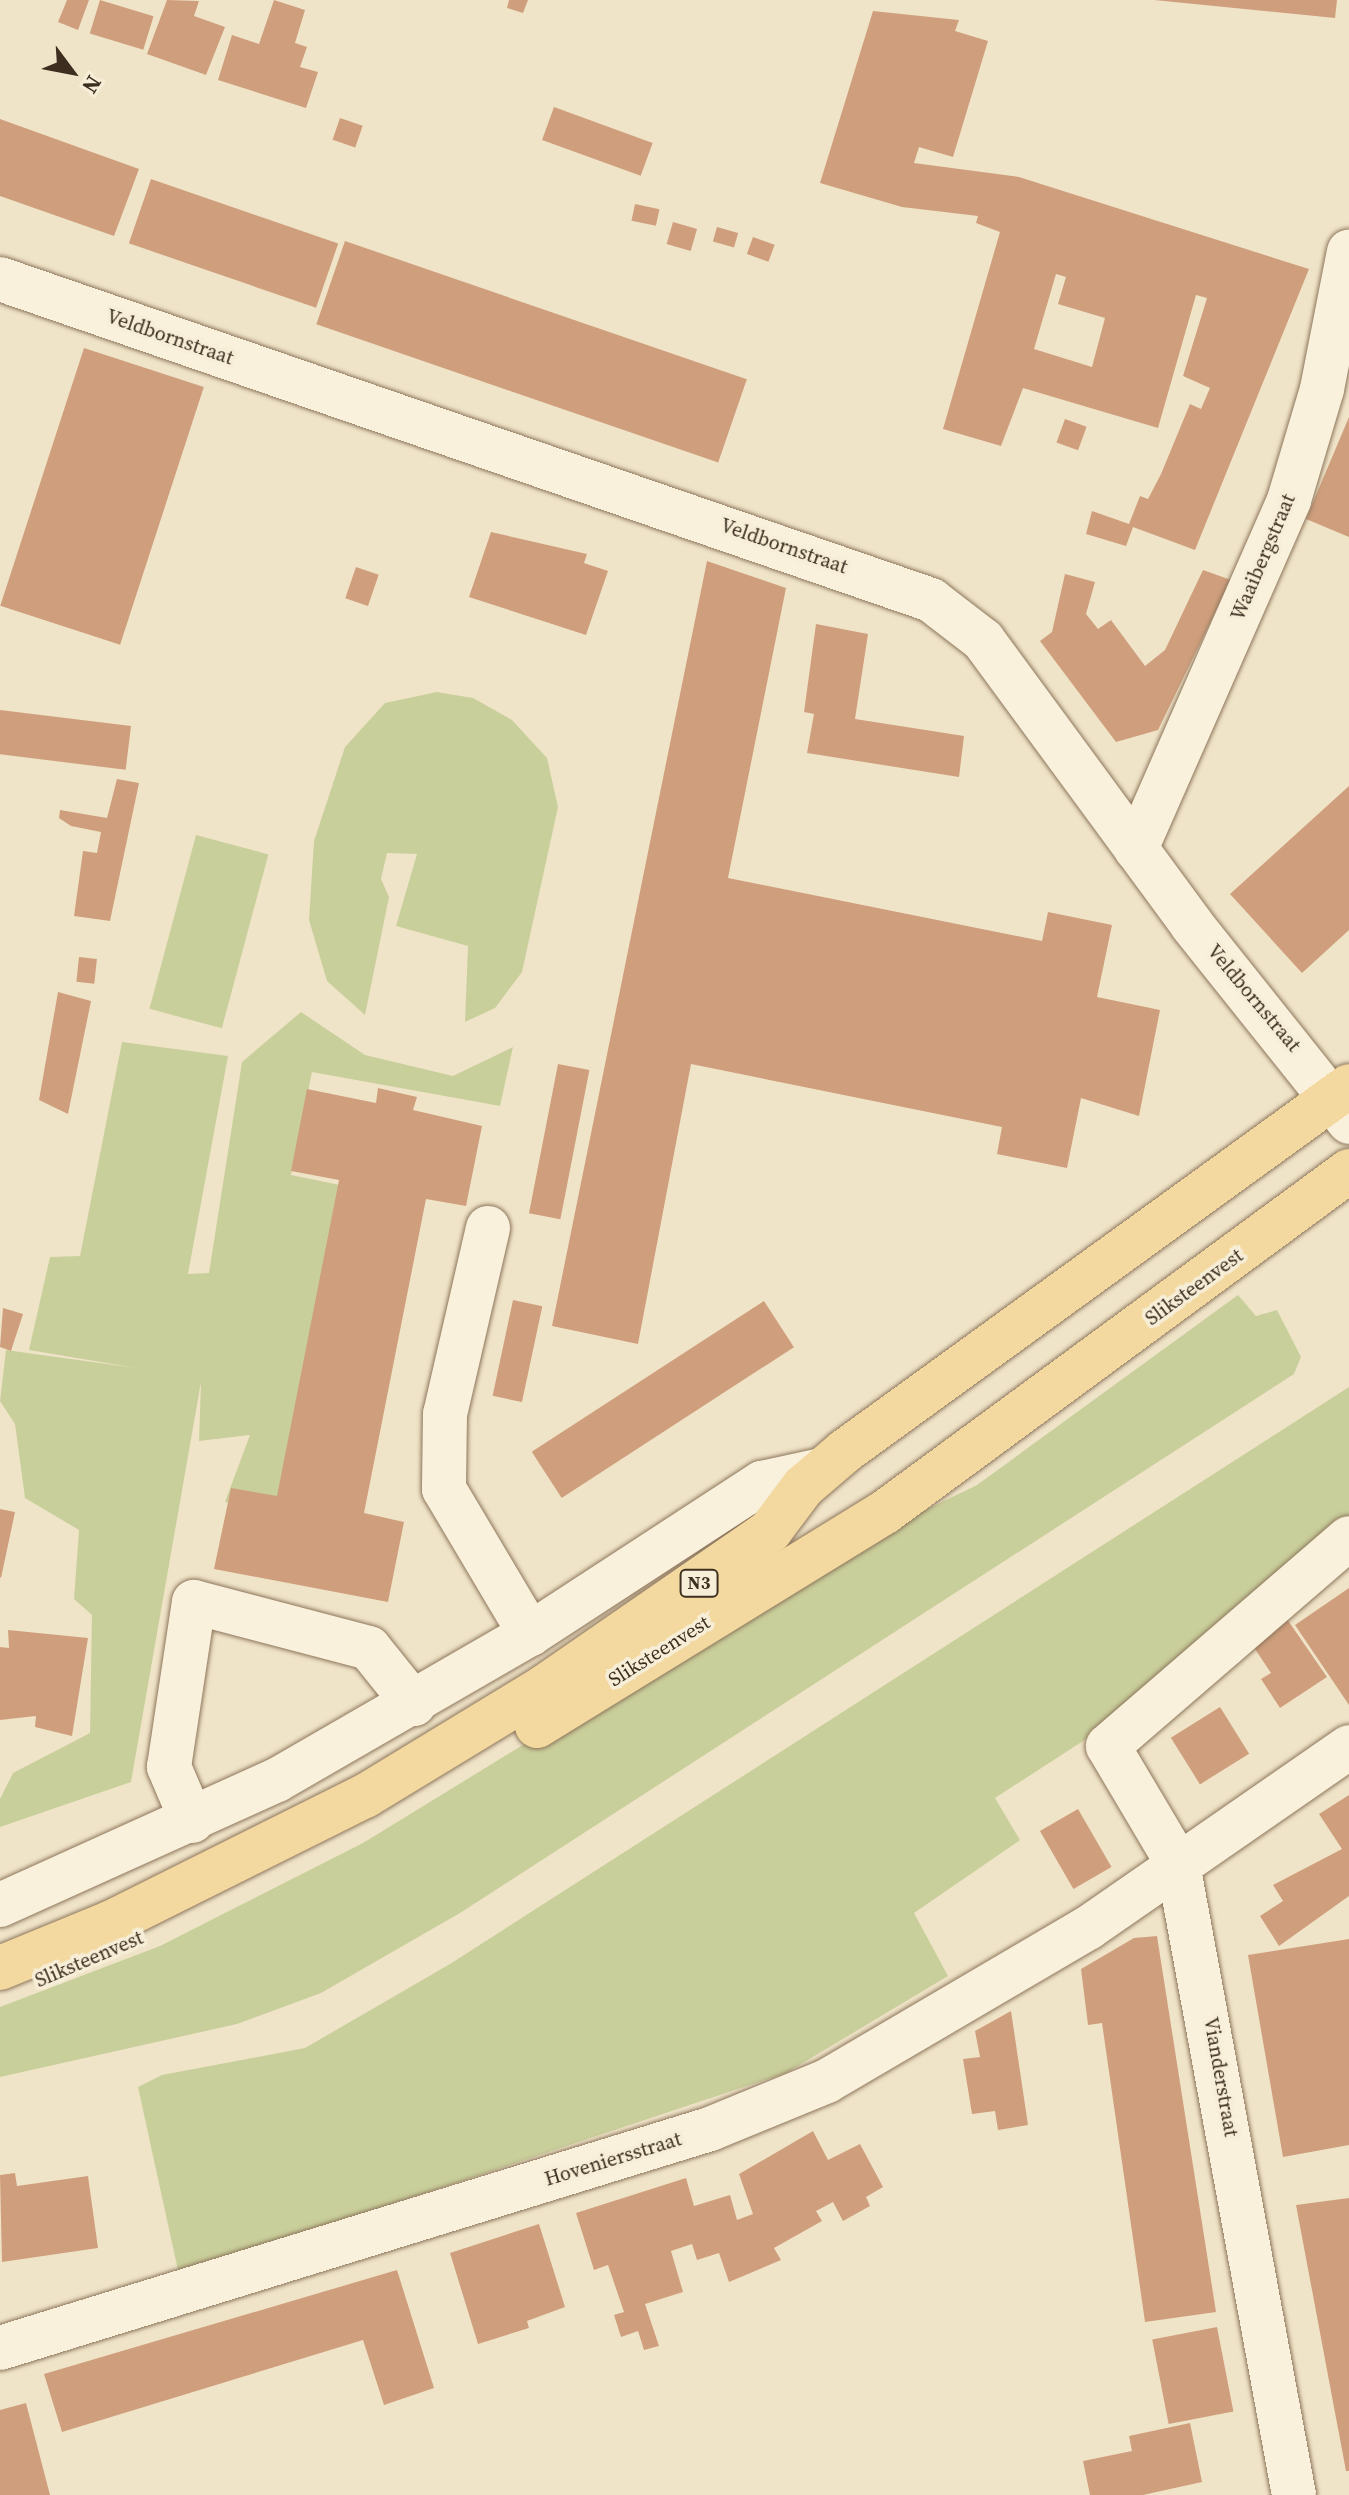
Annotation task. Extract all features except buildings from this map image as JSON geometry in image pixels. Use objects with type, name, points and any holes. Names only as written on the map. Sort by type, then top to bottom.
[{"type":"main road","name":"Sliksteenvest","points":[[0,1968],[217,1871],[426,1760],[714,1572],[770,1531],[822,1470],[1344,1102]]},
{"type":"main road","name":"Sliksteenvest","points":[[0,1996],[318,1853],[560,1712],[885,1512],[1349,1171]]},
{"type":"street","name":"Waaibergstraat","points":[[1136,849],[1289,500],[1322,389],[1349,252]]},
{"type":"street","name":"Veldbornstraat","points":[[0,279],[931,600],[983,640],[1136,849],[1344,1102]]},
{"type":"street","points":[[488,1228],[445,1414],[444,1489],[530,1634]]},
{"type":"street","name":"Sliksteenvest","points":[[0,1905],[192,1821],[414,1704],[530,1634],[762,1483],[822,1470]]},
{"type":"street","points":[[1349,1538],[1108,1746],[1178,1864],[1349,1747]]},
{"type":"street","points":[[192,1821],[169,1767],[194,1602],[369,1648],[414,1704]]},
{"type":"street","name":"Hoveniersstraat","points":[[0,2348],[710,2129],[812,2087],[1088,1928],[1178,1864]]},
{"type":"street","name":"Vianderstraat","points":[[1178,1864],[1294,2495]]},
{"type":"green space","points":[[437,692],[473,698],[512,720],[547,758],[558,807],[522,972],[495,1008],[465,1022],[468,946],[396,926],[417,854],[387,853],[381,879],[389,897],[365,1015],[327,981],[309,920],[314,841],[345,747],[385,703]]},
{"type":"green space","points":[[196,835],[268,854],[222,1028],[149,1009]]},
{"type":"green space","points":[[301,1012],[365,1055],[453,1076],[513,1047],[500,1106],[312,1072],[291,1175],[340,1185],[275,1512],[225,1502],[250,1435],[199,1441],[201,1382],[131,1782],[0,1827],[0,1799],[13,1773],[90,1733],[92,1615],[74,1599],[79,1530],[25,1498],[15,1424],[0,1401],[6,1350],[136,1368],[29,1350],[50,1257],[80,1256],[122,1042],[228,1056],[188,1274],[209,1273],[242,1062]]},
{"type":"green space","points":[[1238,1295],[1256,1316],[1277,1310],[1301,1357],[1294,1374],[460,1913],[321,1993],[237,2024],[0,2077],[0,2007],[160,1946],[363,1843],[831,1556],[977,1485]]},
{"type":"green space","points":[[1349,1387],[1349,1515],[1131,1710],[995,1798],[1020,1840],[914,1913],[948,1976],[786,2073],[179,2275],[138,2087],[162,2075],[305,2048],[450,1964]]}]
